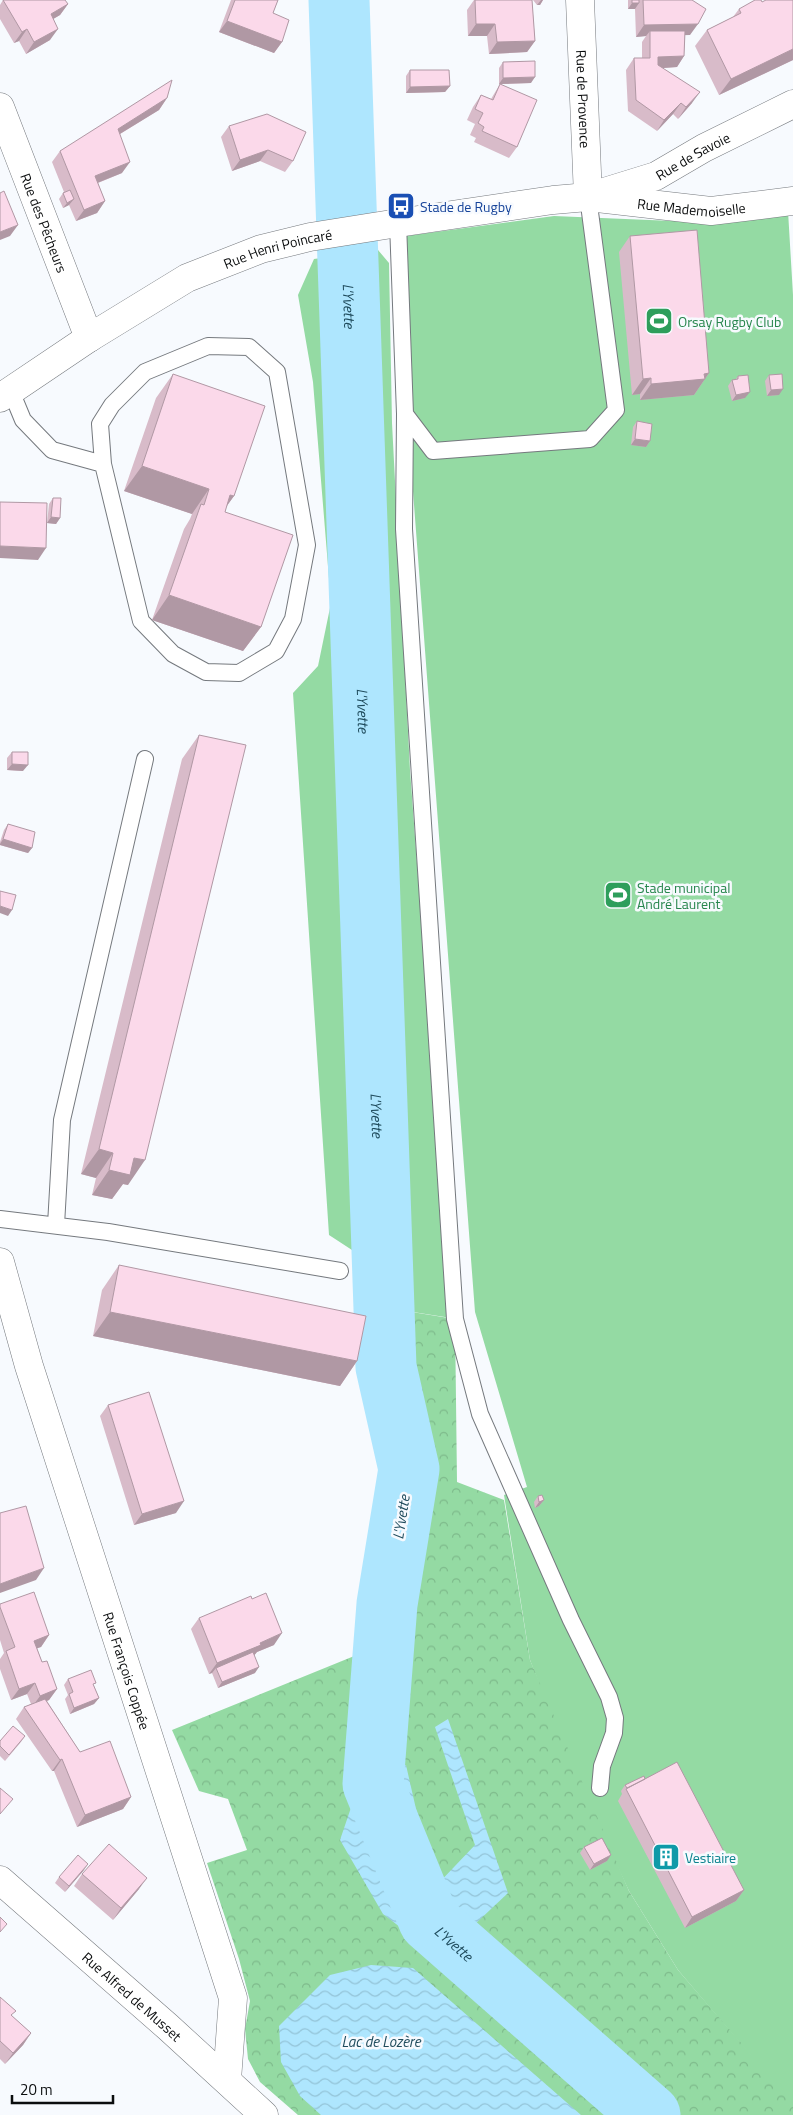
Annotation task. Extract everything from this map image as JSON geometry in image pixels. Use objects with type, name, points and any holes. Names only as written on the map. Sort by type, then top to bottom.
[{"type":"street","name":"Rue de Provence","points":[[580,0],[588,197]]},
{"type":"street","name":"Rue de Savoie","points":[[588,197],[656,176],[704,148],[793,104]]},
{"type":"street","name":"Rue des Pêcheurs","points":[[0,108],[89,338]]},
{"type":"street","name":"Rue Mademoiselle","points":[[588,197],[711,211],[793,200]]},
{"type":"street","name":"Rue Henri Poincaré","points":[[5,394],[89,338],[187,278],[261,249],[310,237],[553,200],[588,197]]},
{"type":"street","name":"Rue François Coppée","points":[[0,1262],[32,1375],[233,1998],[227,2080]]},
{"type":"street","name":"Rue Alfred de Musset","points":[[0,1880],[227,2080],[264,2115]]},
{"type":"lane","points":[[405,414],[433,451],[590,439],[616,410],[588,197]]},
{"type":"lane","points":[[389,225],[405,414],[404,529],[455,1319],[480,1414],[571,1620],[609,1698],[615,1718],[614,1733],[602,1766],[600,1788]]},
{"type":"lane","points":[[208,346],[249,347],[276,372],[307,545],[293,619],[276,650],[239,673],[206,672],[173,654],[141,621],[103,464],[100,424],[112,405],[145,372],[208,346]]},
{"type":"lane","points":[[5,394],[23,420],[52,450],[103,464]]},
{"type":"lane","points":[[56,1226],[62,1120],[145,759]]},
{"type":"lane","points":[[0,1219],[108,1232],[340,1271]]},
{"type":"green space","name":"Stade municipal André Laurent","points":[[788,211],[793,295],[793,2105],[678,1970],[629,1891],[574,1772],[530,1660],[504,1495],[527,1487],[475,1312],[412,478],[406,236],[554,216],[673,221]]},
{"type":"green space","points":[[378,250],[389,263],[392,423],[410,770],[451,1318],[375,1306],[361,1297],[352,1250],[329,1235],[293,693],[318,666],[331,603],[313,382],[298,295],[314,259]]},
{"type":"green space","points":[[375,1306],[455,1319],[457,1482],[504,1500],[530,1660],[629,1891],[678,1970],[793,2103],[793,2115],[298,2115],[260,2082],[248,2059],[245,2029],[250,2001],[239,1959],[207,1863],[247,1850],[228,1799],[199,1791],[172,1730],[369,1650],[399,1465],[380,1370]]},
{"type":"water","points":[[448,1719],[508,1893],[474,1925],[497,1945],[499,1990],[483,1991],[383,1914],[340,1840],[358,1787],[406,1765],[434,1888],[475,1845],[435,1727]]},
{"type":"water","name":"Lac de Lozère","points":[[371,1965],[413,1968],[581,2115],[321,2115],[300,2096],[281,2062],[279,2026],[330,1975]]},
{"type":"building","points":[[3,0],[65,0],[68,4],[51,14],[58,29],[34,42],[27,29],[22,32]]},
{"type":"building","points":[[235,0],[278,0],[273,13],[289,20],[282,42],[227,21]]},
{"type":"building","points":[[475,0],[532,0],[535,41],[497,42],[495,24],[476,24]]},
{"type":"building","points":[[632,0],[639,0],[639,3],[632,3]]},
{"type":"building","points":[[643,0],[692,0],[706,9],[698,24],[644,25]]},
{"type":"building","points":[[755,0],[761,0],[762,2],[766,0],[793,0],[793,49],[731,79],[707,30],[741,13],[739,9]]},
{"type":"building","points":[[650,31],[685,31],[684,56],[658,57],[658,65],[700,92],[686,107],[681,103],[664,120],[636,100],[634,58],[650,58]]},
{"type":"building","points":[[535,61],[535,77],[503,78],[503,62]]},
{"type":"building","points":[[410,70],[449,70],[450,86],[410,87]]},
{"type":"building","points":[[172,80],[167,98],[118,129],[130,162],[95,176],[105,201],[84,210],[60,151]]},
{"type":"building","points":[[500,84],[537,100],[517,147],[482,131],[484,127],[478,123],[483,113],[475,109],[481,95],[493,100]]},
{"type":"building","points":[[267,114],[306,132],[293,161],[268,150],[240,160],[229,126]]},
{"type":"building","points":[[70,190],[74,199],[67,203],[63,193]]},
{"type":"building","points":[[4,191],[18,225],[0,232],[0,193]]},
{"type":"building","name":"Orsay Rugby Club","points":[[697,230],[709,373],[704,374],[705,379],[651,384],[651,378],[643,379],[630,236]]},
{"type":"building","points":[[173,374],[265,406],[234,496],[230,495],[225,512],[293,535],[261,627],[169,595],[201,504],[204,505],[209,489],[142,466]]},
{"type":"building","points":[[782,374],[783,389],[771,390],[769,375]]},
{"type":"building","points":[[748,375],[750,392],[736,395],[732,380],[738,379],[738,376]]},
{"type":"building","points":[[637,421],[652,424],[650,441],[635,439]]},
{"type":"building","points":[[53,498],[61,498],[60,518],[51,517]]},
{"type":"building","points":[[0,502],[47,503],[46,548],[0,546]]},
{"type":"building","points":[[199,735],[246,745],[145,1160],[134,1158],[130,1175],[109,1170],[113,1153],[99,1149]]},
{"type":"building","points":[[12,752],[28,752],[28,765],[12,764]]},
{"type":"building","points":[[8,824],[35,832],[32,848],[3,839]]},
{"type":"building","points":[[0,891],[16,895],[12,910],[0,906]]},
{"type":"building","points":[[119,1265],[366,1316],[357,1361],[110,1312]]},
{"type":"building","points":[[149,1392],[184,1501],[142,1514],[108,1405]]},
{"type":"building","points":[[542,1495],[544,1500],[539,1502],[538,1496]]},
{"type":"building","points":[[26,1506],[44,1568],[0,1584],[0,1513]]},
{"type":"building","points":[[34,1592],[49,1635],[34,1641],[42,1662],[47,1661],[57,1689],[40,1696],[35,1683],[19,1689],[6,1651],[15,1647],[0,1607],[0,1604]]},
{"type":"building","points":[[266,1593],[282,1633],[260,1643],[261,1645],[217,1663],[199,1618],[251,1596],[252,1599]]},
{"type":"building","points":[[253,1652],[259,1667],[222,1682],[216,1668]]},
{"type":"building","points":[[91,1670],[96,1683],[93,1684],[99,1698],[74,1708],[69,1694],[73,1692],[68,1679]]},
{"type":"building","points":[[45,1699],[80,1752],[110,1741],[131,1797],[85,1815],[62,1759],[60,1760],[24,1707]]},
{"type":"building","points":[[13,1726],[25,1736],[9,1755],[0,1746],[0,1741]]},
{"type":"building","points":[[677,1762],[744,1890],[692,1917],[626,1789]]},
{"type":"building","points":[[644,1776],[645,1779],[627,1788],[625,1785]]},
{"type":"building","points":[[0,1788],[13,1799],[0,1814]]},
{"type":"building","points":[[602,1838],[611,1855],[594,1864],[584,1847]]},
{"type":"building","points":[[109,1844],[147,1878],[121,1908],[82,1874]]},
{"type":"building","points":[[78,1855],[88,1864],[69,1886],[59,1877]]},
{"type":"building","points":[[0,1917],[7,1924],[0,1932]]},
{"type":"building","points":[[0,1997],[16,2011],[11,2015],[31,2033],[13,2053],[0,2041]]},
{"type":"waterway","name":"L'Yvette","points":[[339,0],[386,1367],[409,1469],[387,1604],[373,1784],[429,1921],[650,2115]]},
{"type":"place","name":"Stade de Rugby","points":[[401,206]]},
{"type":"place","name":"Orsay Rugby Club","points":[[659,321]]},
{"type":"place","name":"Stade municipal André Laurent","points":[[618,895]]},
{"type":"place","name":"Vestiaire","points":[[666,1857]]}]
